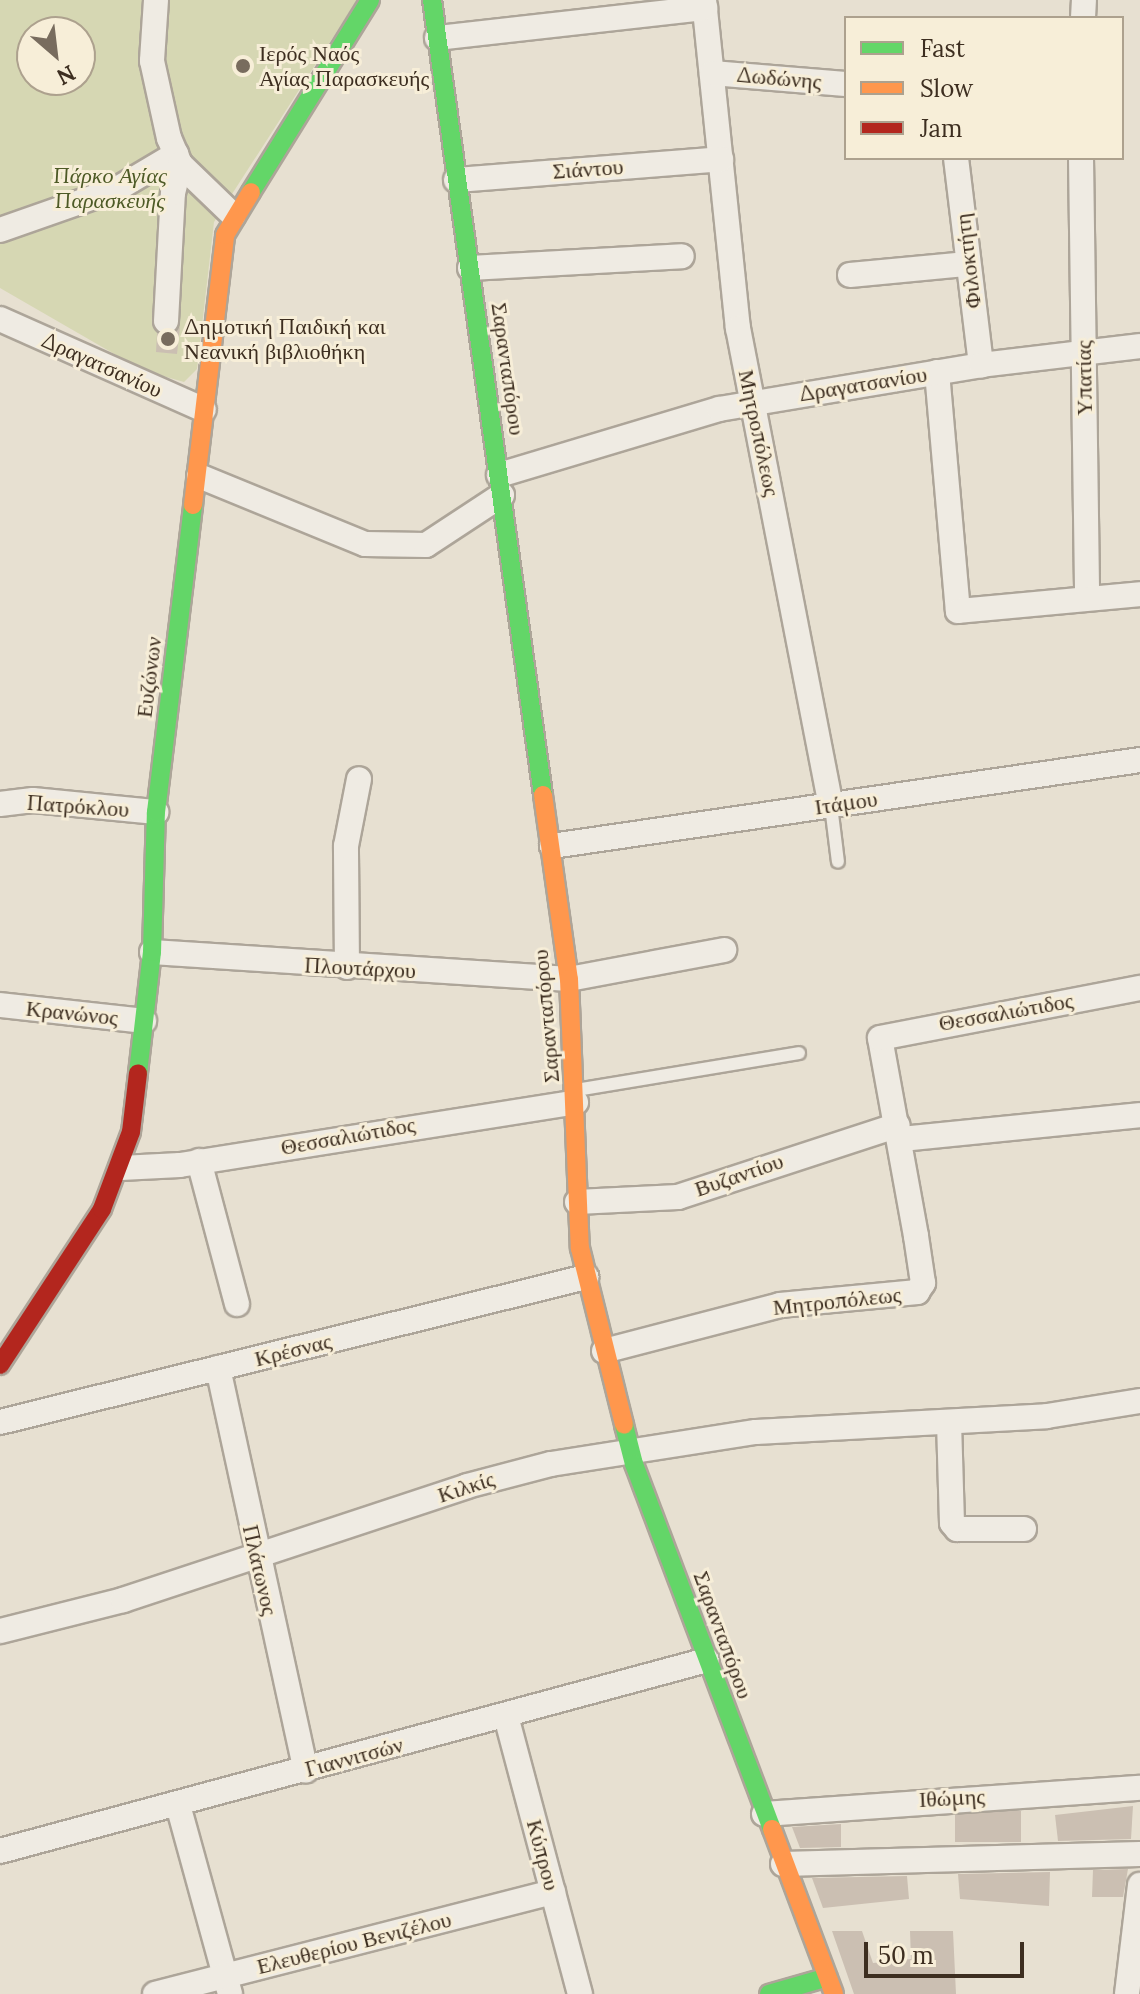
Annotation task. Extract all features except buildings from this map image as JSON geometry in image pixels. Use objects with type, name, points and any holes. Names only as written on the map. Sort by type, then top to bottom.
[{"type":"street","points":[[156,0],[152,61],[178,159],[173,193],[166,321]]},
{"type":"street","name":"Ευζώνων","points":[[0,1365],[102,1209],[121,1168],[131,1132],[152,952],[156,812],[199,476],[218,272],[233,215],[370,0]]},
{"type":"street","name":"Σαρανταπόρου","points":[[432,0],[569,979],[576,1096],[577,1202],[586,1277],[630,1452],[831,1986]]},
{"type":"street","points":[[437,38],[704,4]]},
{"type":"street","name":"Μητροπόλεως","points":[[704,4],[736,315],[831,806]]},
{"type":"street","name":"Δωδώνης","points":[[712,73],[844,84]]},
{"type":"street","points":[[178,159],[233,215]]},
{"type":"street","points":[[0,230],[117,189],[178,159]]},
{"type":"street","name":"Σιάντου","points":[[456,180],[721,159]]},
{"type":"street","name":"Φιλοκτήτη","points":[[956,160],[981,365]]},
{"type":"street","name":"Υπατίας","points":[[1081,160],[1087,597]]},
{"type":"street","points":[[470,268],[682,256]]},
{"type":"street","points":[[850,275],[967,264]]},
{"type":"street","name":"Δραγατσανίου","points":[[0,319],[204,410]]},
{"type":"street","name":"Δραγατσανίου","points":[[199,476],[365,544],[426,545],[500,485],[658,425],[754,402],[937,372],[1084,350],[1140,346]]},
{"type":"street","points":[[937,372],[954,607],[963,614],[1087,597],[1140,594]]},
{"type":"street","name":"Ιτάμου","points":[[552,846],[1140,760]]},
{"type":"street","points":[[347,967],[346,846],[359,779]]},
{"type":"street","name":"Πατρόκλου","points":[[0,804],[33,800],[156,812]]},
{"type":"street","name":"Πλουτάρχου","points":[[152,952],[569,979],[724,950]]},
{"type":"street","name":"Θεσσαλιώτιδος","points":[[878,1044],[888,1033],[1140,988]]},
{"type":"street","name":"Κρανώνος","points":[[4,1009],[144,1021]]},
{"type":"street","name":"Μητροπόλεως","points":[[604,1351],[780,1305],[917,1292],[923,1283],[899,1132],[878,1044]]},
{"type":"street","name":"Θεσσαλιώτιδος","points":[[121,1168],[199,1161],[576,1096]]},
{"type":"street","name":"Βυζαντίου","points":[[577,1202],[678,1197],[899,1132],[1140,1115]]},
{"type":"street","points":[[199,1161],[237,1304]]},
{"type":"street","name":"Κρέσνας","points":[[0,1422],[586,1277]]},
{"type":"street","name":"Πλάτωνος","points":[[218,1368],[257,1558],[306,1770]]},
{"type":"street","name":"Κιλκίς","points":[[0,1631],[257,1558],[501,1475],[756,1432],[1084,1412],[1140,1401]]},
{"type":"street","points":[[949,1422],[952,1523],[957,1529],[1024,1529]]},
{"type":"street","name":"Γιαννιτσών","points":[[0,1851],[707,1660]]},
{"type":"street","name":"Κύπρου","points":[[506,1716],[580,1994]]},
{"type":"street","name":"Ιθώμης","points":[[764,1814],[1140,1788]]},
{"type":"street","points":[[178,1805],[228,1985]]},
{"type":"street","points":[[783,1864],[1140,1854]]},
{"type":"street","points":[[1127,1994],[1140,1885]]},
{"type":"street","name":"Ελευθερίου Βενιζέλου","points":[[155,1994],[228,1985],[553,1892]]},
{"type":"street","points":[[769,1994],[831,1986]]},
{"type":"lane","name":"Μητροπόλεως","points":[[831,806],[838,862]]},
{"type":"lane","name":"Θεσσαλιώτιδος","points":[[576,1096],[799,1053]]},
{"type":"green space","name":"Πάρκο Αγίας Παρασκευής","points":[[0,0],[357,0],[214,222],[197,369],[184,382],[142,370],[0,288]]},
{"type":"traffic: fast","points":[[251,192],[370,0]]},
{"type":"traffic: fast","points":[[432,0],[543,795]]},
{"type":"traffic: fast","points":[[138,1073],[152,952],[156,812],[193,505]]},
{"type":"traffic: fast","points":[[624,1425],[634,1464],[772,1829]]},
{"type":"traffic: fast","points":[[769,1994],[828,1977]]},
{"type":"traffic: slow","points":[[193,505],[225,235],[251,192]]},
{"type":"traffic: slow","points":[[543,795],[569,979],[580,1248],[624,1425]]},
{"type":"traffic: slow","points":[[772,1829],[834,1994]]},
{"type":"traffic: jam","points":[[0,1365],[102,1209],[131,1132],[138,1073]]},
{"type":"place","name":"Ιερός Ναός Αγίας Παρασκευής","points":[[243,66]]},
{"type":"place","name":"Δημοτική Παιδική και Νεανική βιβλιοθήκη","points":[[168,339]]}]
